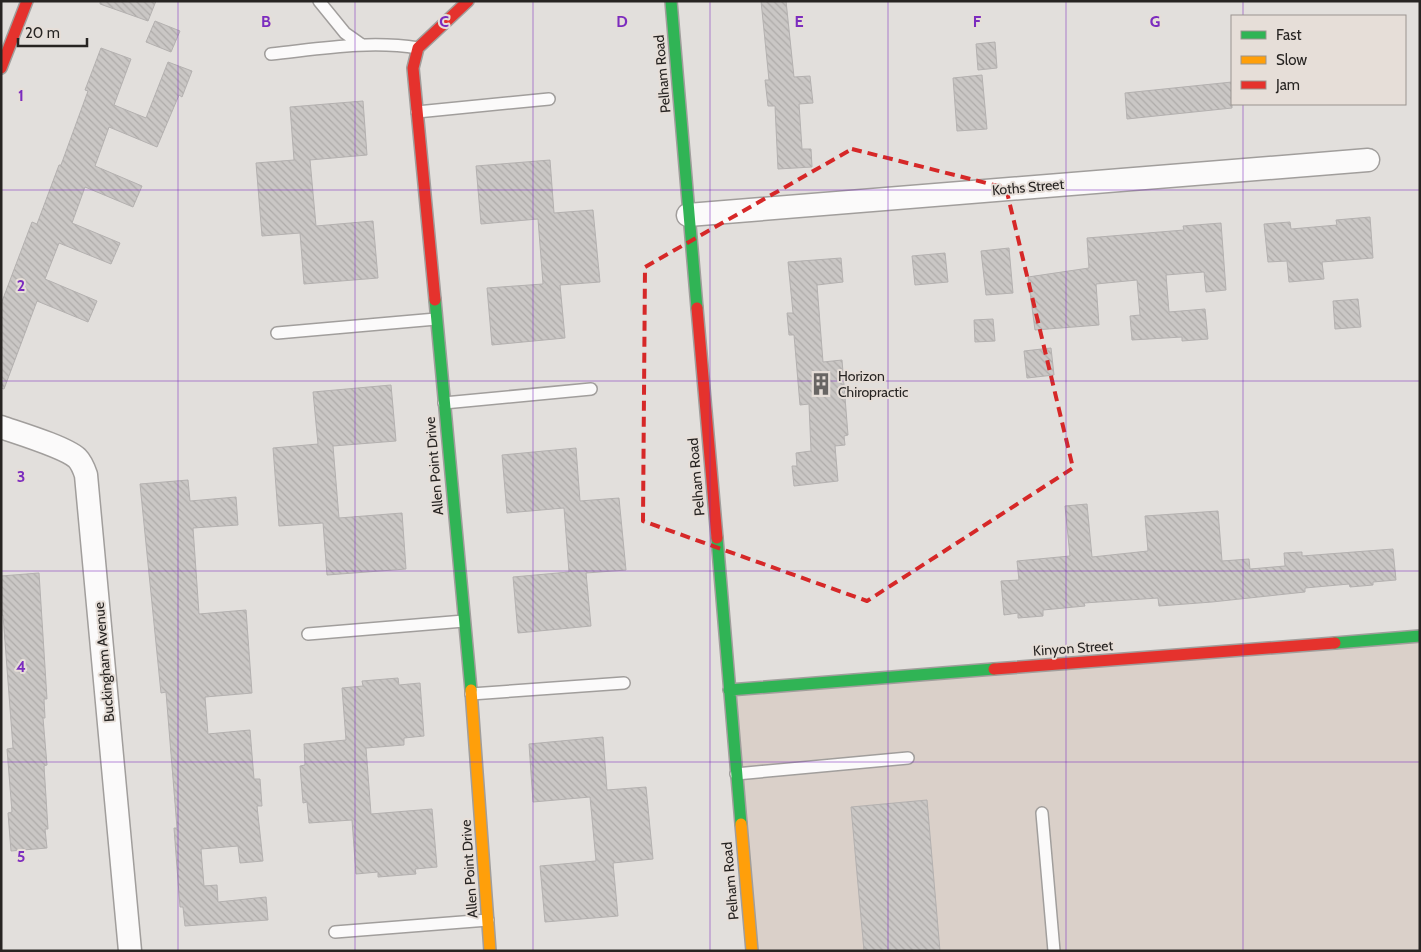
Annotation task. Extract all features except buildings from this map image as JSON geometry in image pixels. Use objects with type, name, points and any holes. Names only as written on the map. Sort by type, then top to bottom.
[{"type":"street","points":[[1,68],[27,1]]},
{"type":"street","points":[[418,48],[468,1]]},
{"type":"street","name":"Pelham Road","points":[[671,1],[752,951]]},
{"type":"street","name":"Allen Point Drive","points":[[418,48],[413,68],[471,694],[490,951]]},
{"type":"street","name":"Koths Street","points":[[688,215],[1368,160]]},
{"type":"street","name":"Buckingham Avenue","points":[[1,426],[67,452],[77,458],[84,468],[86,475],[130,951]]},
{"type":"street","name":"Kinyon Street","points":[[729,690],[1420,636]]},
{"type":"lane","points":[[319,1],[345,33],[362,45]]},
{"type":"lane","points":[[271,54],[362,45],[396,44],[418,48]]},
{"type":"lane","points":[[417,112],[549,99]]},
{"type":"lane","points":[[277,334],[436,319]]},
{"type":"lane","points":[[444,403],[591,389]]},
{"type":"lane","points":[[308,634],[464,621]]},
{"type":"lane","points":[[471,694],[624,683]]},
{"type":"lane","points":[[736,774],[908,758]]},
{"type":"lane","points":[[1042,813],[1054,951]]},
{"type":"lane","points":[[335,932],[488,920]]},
{"type":"highlighted area","points":[[852,149],[1006,188],[1073,468],[867,601],[643,521],[645,267]]},
{"type":"shaded area","points":[[1420,636],[1420,951],[752,951],[729,690]]},
{"type":"traffic: fast","points":[[671,1],[697,308]]},
{"type":"traffic: fast","points":[[435,300],[471,690]]},
{"type":"traffic: fast","points":[[717,538],[741,824]]},
{"type":"traffic: fast","points":[[1335,643],[1420,636]]},
{"type":"traffic: fast","points":[[729,690],[994,669]]},
{"type":"traffic: slow","points":[[471,690],[490,951]]},
{"type":"traffic: slow","points":[[741,824],[752,951]]},
{"type":"traffic: jam","points":[[1,68],[27,1]]},
{"type":"traffic: jam","points":[[435,300],[413,68],[418,48],[468,1]]},
{"type":"traffic: jam","points":[[697,308],[717,538]]},
{"type":"traffic: jam","points":[[994,669],[1335,643]]},
{"type":"place","name":"Horizon Chiropractic","points":[[821,384]]}]
